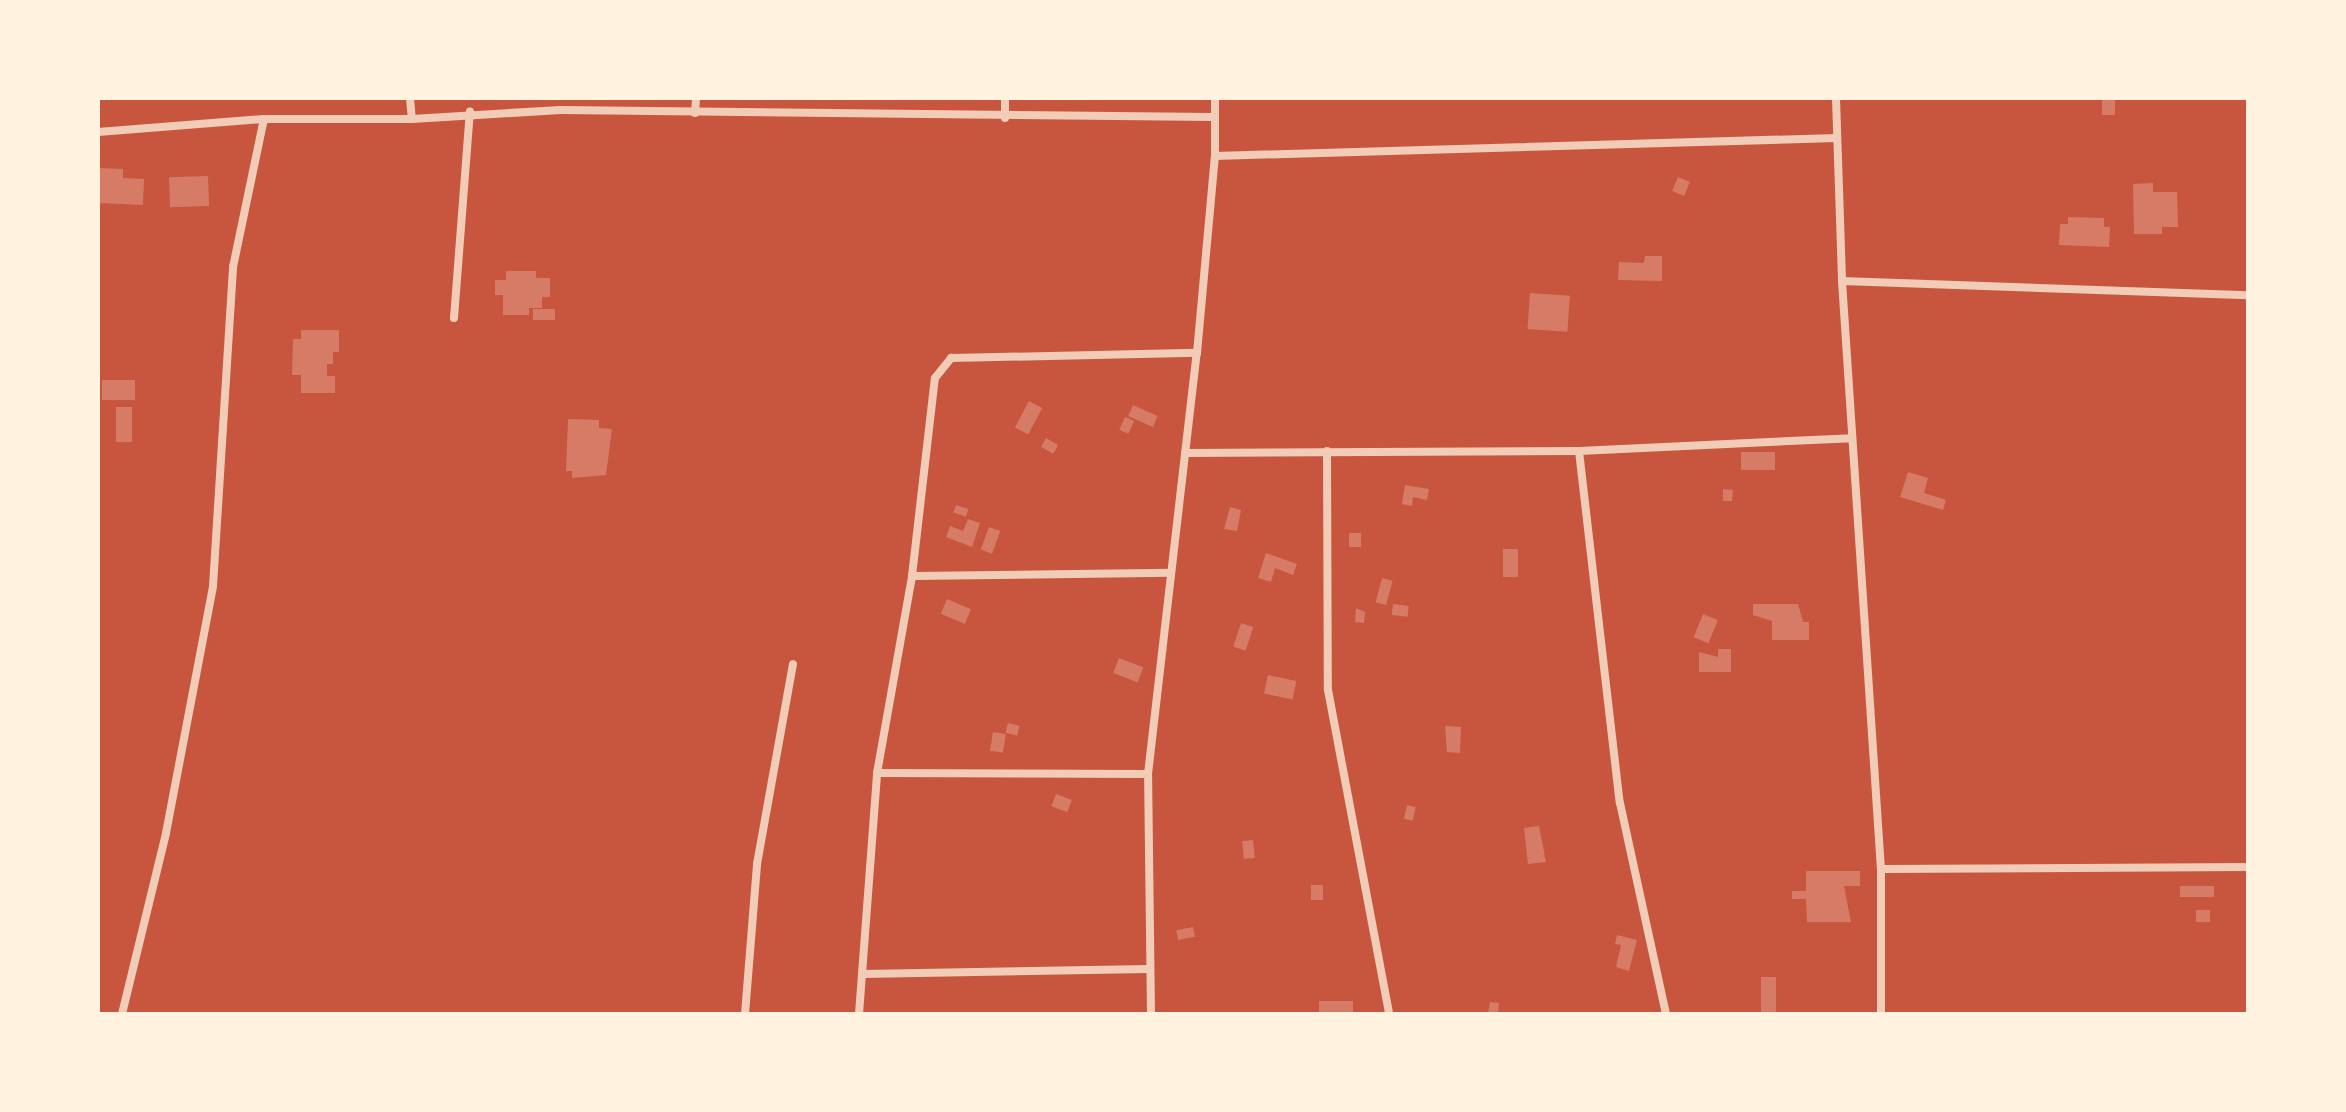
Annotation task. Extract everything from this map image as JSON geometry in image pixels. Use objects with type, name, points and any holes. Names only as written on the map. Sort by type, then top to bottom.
[{"type":"street","points":[[410,98],[412,119]]},
{"type":"street","points":[[695,113],[696,98]]},
{"type":"street","points":[[1005,98],[1005,118]]},
{"type":"street","points":[[1151,1014],[1148,969],[1148,774],[1197,353],[1215,156],[1215,98]]},
{"type":"street","points":[[1836,98],[1842,281],[1881,869],[1881,1014]]},
{"type":"street","points":[[454,318],[470,112]]},
{"type":"street","points":[[98,132],[264,119],[412,119],[470,112],[1213,117]]},
{"type":"street","points":[[122,1014],[166,833],[213,586],[233,267],[264,119]]},
{"type":"street","points":[[1215,156],[1837,138]]},
{"type":"street","points":[[1842,281],[2248,295]]},
{"type":"street","points":[[859,1014],[877,773],[912,576],[935,378],[951,358],[1197,353]]},
{"type":"street","points":[[1185,453],[1579,451],[1852,438]]},
{"type":"street","points":[[1327,451],[1328,690],[1389,1014]]},
{"type":"street","points":[[1579,451],[1620,803],[1666,1014]]},
{"type":"street","points":[[912,576],[1171,573]]},
{"type":"street","points":[[745,1014],[757,864],[793,664]]},
{"type":"street","points":[[877,773],[1148,774]]},
{"type":"street","points":[[1881,869],[2248,867]]},
{"type":"street","points":[[862,974],[1148,969]]},
{"type":"building","points":[[2102,98],[2115,98],[2115,115],[2102,115]]},
{"type":"building","points":[[98,168],[123,169],[123,178],[144,179],[143,205],[98,203]]},
{"type":"building","points":[[208,176],[209,206],[170,207],[169,177]]},
{"type":"building","points":[[1678,177],[1690,182],[1684,196],[1672,191]]},
{"type":"building","points":[[2153,183],[2153,192],[2177,192],[2178,227],[2162,227],[2162,234],[2134,234],[2133,184]]},
{"type":"building","points":[[2068,217],[2104,218],[2104,227],[2110,227],[2109,247],[2059,245],[2060,224],[2068,224]]},
{"type":"building","points":[[1645,256],[1662,256],[1662,281],[1618,280],[1619,262],[1644,263]]},
{"type":"building","points":[[506,271],[536,271],[536,278],[550,278],[550,297],[542,297],[542,308],[529,308],[529,315],[503,315],[503,295],[495,295],[495,280],[506,280]]},
{"type":"building","points":[[1530,293],[1570,296],[1567,332],[1527,329]]},
{"type":"building","points":[[533,309],[555,309],[555,320],[533,320]]},
{"type":"building","points":[[301,330],[339,330],[339,352],[333,352],[333,364],[327,364],[327,376],[335,376],[335,393],[301,393],[301,375],[292,375],[293,339],[301,339]]},
{"type":"building","points":[[102,380],[135,380],[135,400],[102,400]]},
{"type":"building","points":[[1029,401],[1042,408],[1028,435],[1015,427]]},
{"type":"building","points":[[1133,405],[1158,416],[1153,427],[1128,416]]},
{"type":"building","points":[[116,407],[132,407],[132,442],[116,442]]},
{"type":"building","points":[[1125,417],[1134,421],[1128,434],[1119,430]]},
{"type":"building","points":[[568,419],[599,420],[599,428],[612,429],[606,475],[572,478],[572,471],[566,471]]},
{"type":"building","points":[[1046,438],[1058,445],[1053,454],[1041,447]]},
{"type":"building","points":[[1741,452],[1775,452],[1775,470],[1741,470]]},
{"type":"building","points":[[1908,472],[1928,478],[1924,493],[1946,500],[1943,510],[1900,497]]},
{"type":"building","points":[[1405,485],[1429,489],[1427,500],[1413,497],[1412,506],[1402,504]]},
{"type":"building","points":[[1723,489],[1733,490],[1732,501],[1723,501]]},
{"type":"building","points":[[956,505],[968,509],[966,517],[954,513]]},
{"type":"building","points":[[1230,507],[1241,510],[1237,531],[1224,529]]},
{"type":"building","points":[[968,519],[980,523],[972,547],[946,537],[950,526],[963,531]]},
{"type":"building","points":[[989,527],[1000,531],[992,554],[981,550]]},
{"type":"building","points":[[1349,533],[1361,533],[1361,547],[1349,547]]},
{"type":"building","points":[[1503,549],[1518,549],[1518,577],[1503,577]]},
{"type":"building","points":[[1266,553],[1297,564],[1293,575],[1275,568],[1271,582],[1258,578]]},
{"type":"building","points":[[1382,578],[1393,581],[1386,605],[1376,602]]},
{"type":"building","points":[[947,599],[971,609],[965,624],[941,614]]},
{"type":"building","points":[[1393,604],[1409,606],[1408,617],[1392,615]]},
{"type":"building","points":[[1753,604],[1798,604],[1803,622],[1809,622],[1809,640],[1772,640],[1772,621],[1753,615]]},
{"type":"building","points":[[1356,608],[1365,612],[1364,623],[1355,622]]},
{"type":"building","points":[[1703,614],[1718,620],[1708,643],[1694,637]]},
{"type":"building","points":[[1241,623],[1253,627],[1246,651],[1233,647]]},
{"type":"building","points":[[1718,649],[1731,649],[1731,672],[1699,672],[1699,652],[1718,657]]},
{"type":"building","points":[[1119,658],[1143,667],[1138,682],[1113,673]]},
{"type":"building","points":[[1268,675],[1296,681],[1292,700],[1264,694]]},
{"type":"building","points":[[1008,723],[1020,726],[1017,736],[1006,733]]},
{"type":"building","points":[[1445,726],[1461,727],[1460,753],[1447,752]]},
{"type":"building","points":[[993,732],[1006,734],[1003,753],[990,751]]},
{"type":"building","points":[[1056,794],[1072,800],[1067,812],[1051,806]]},
{"type":"building","points":[[1407,805],[1416,807],[1413,821],[1404,819]]},
{"type":"building","points":[[1539,826],[1546,862],[1528,864],[1524,828]]},
{"type":"building","points":[[1253,840],[1255,858],[1244,859],[1242,841]]},
{"type":"building","points":[[1806,871],[1860,871],[1860,886],[1844,886],[1851,922],[1807,922],[1806,899],[1792,899],[1792,891],[1806,891]]},
{"type":"building","points":[[1311,885],[1323,885],[1323,900],[1311,900]]},
{"type":"building","points":[[2180,886],[2214,886],[2214,897],[2180,897]]},
{"type":"building","points":[[2196,910],[2210,910],[2210,922],[2196,922]]},
{"type":"building","points":[[1193,927],[1195,937],[1178,940],[1176,930]]},
{"type":"building","points":[[1617,935],[1637,940],[1629,971],[1616,967],[1621,945],[1615,944]]},
{"type":"building","points":[[1761,977],[1776,977],[1776,1012],[1761,1012]]},
{"type":"building","points":[[1319,1001],[1353,1001],[1353,1014],[1319,1014]]},
{"type":"building","points":[[1490,1002],[1499,1003],[1498,1014],[1488,1014]]}]
